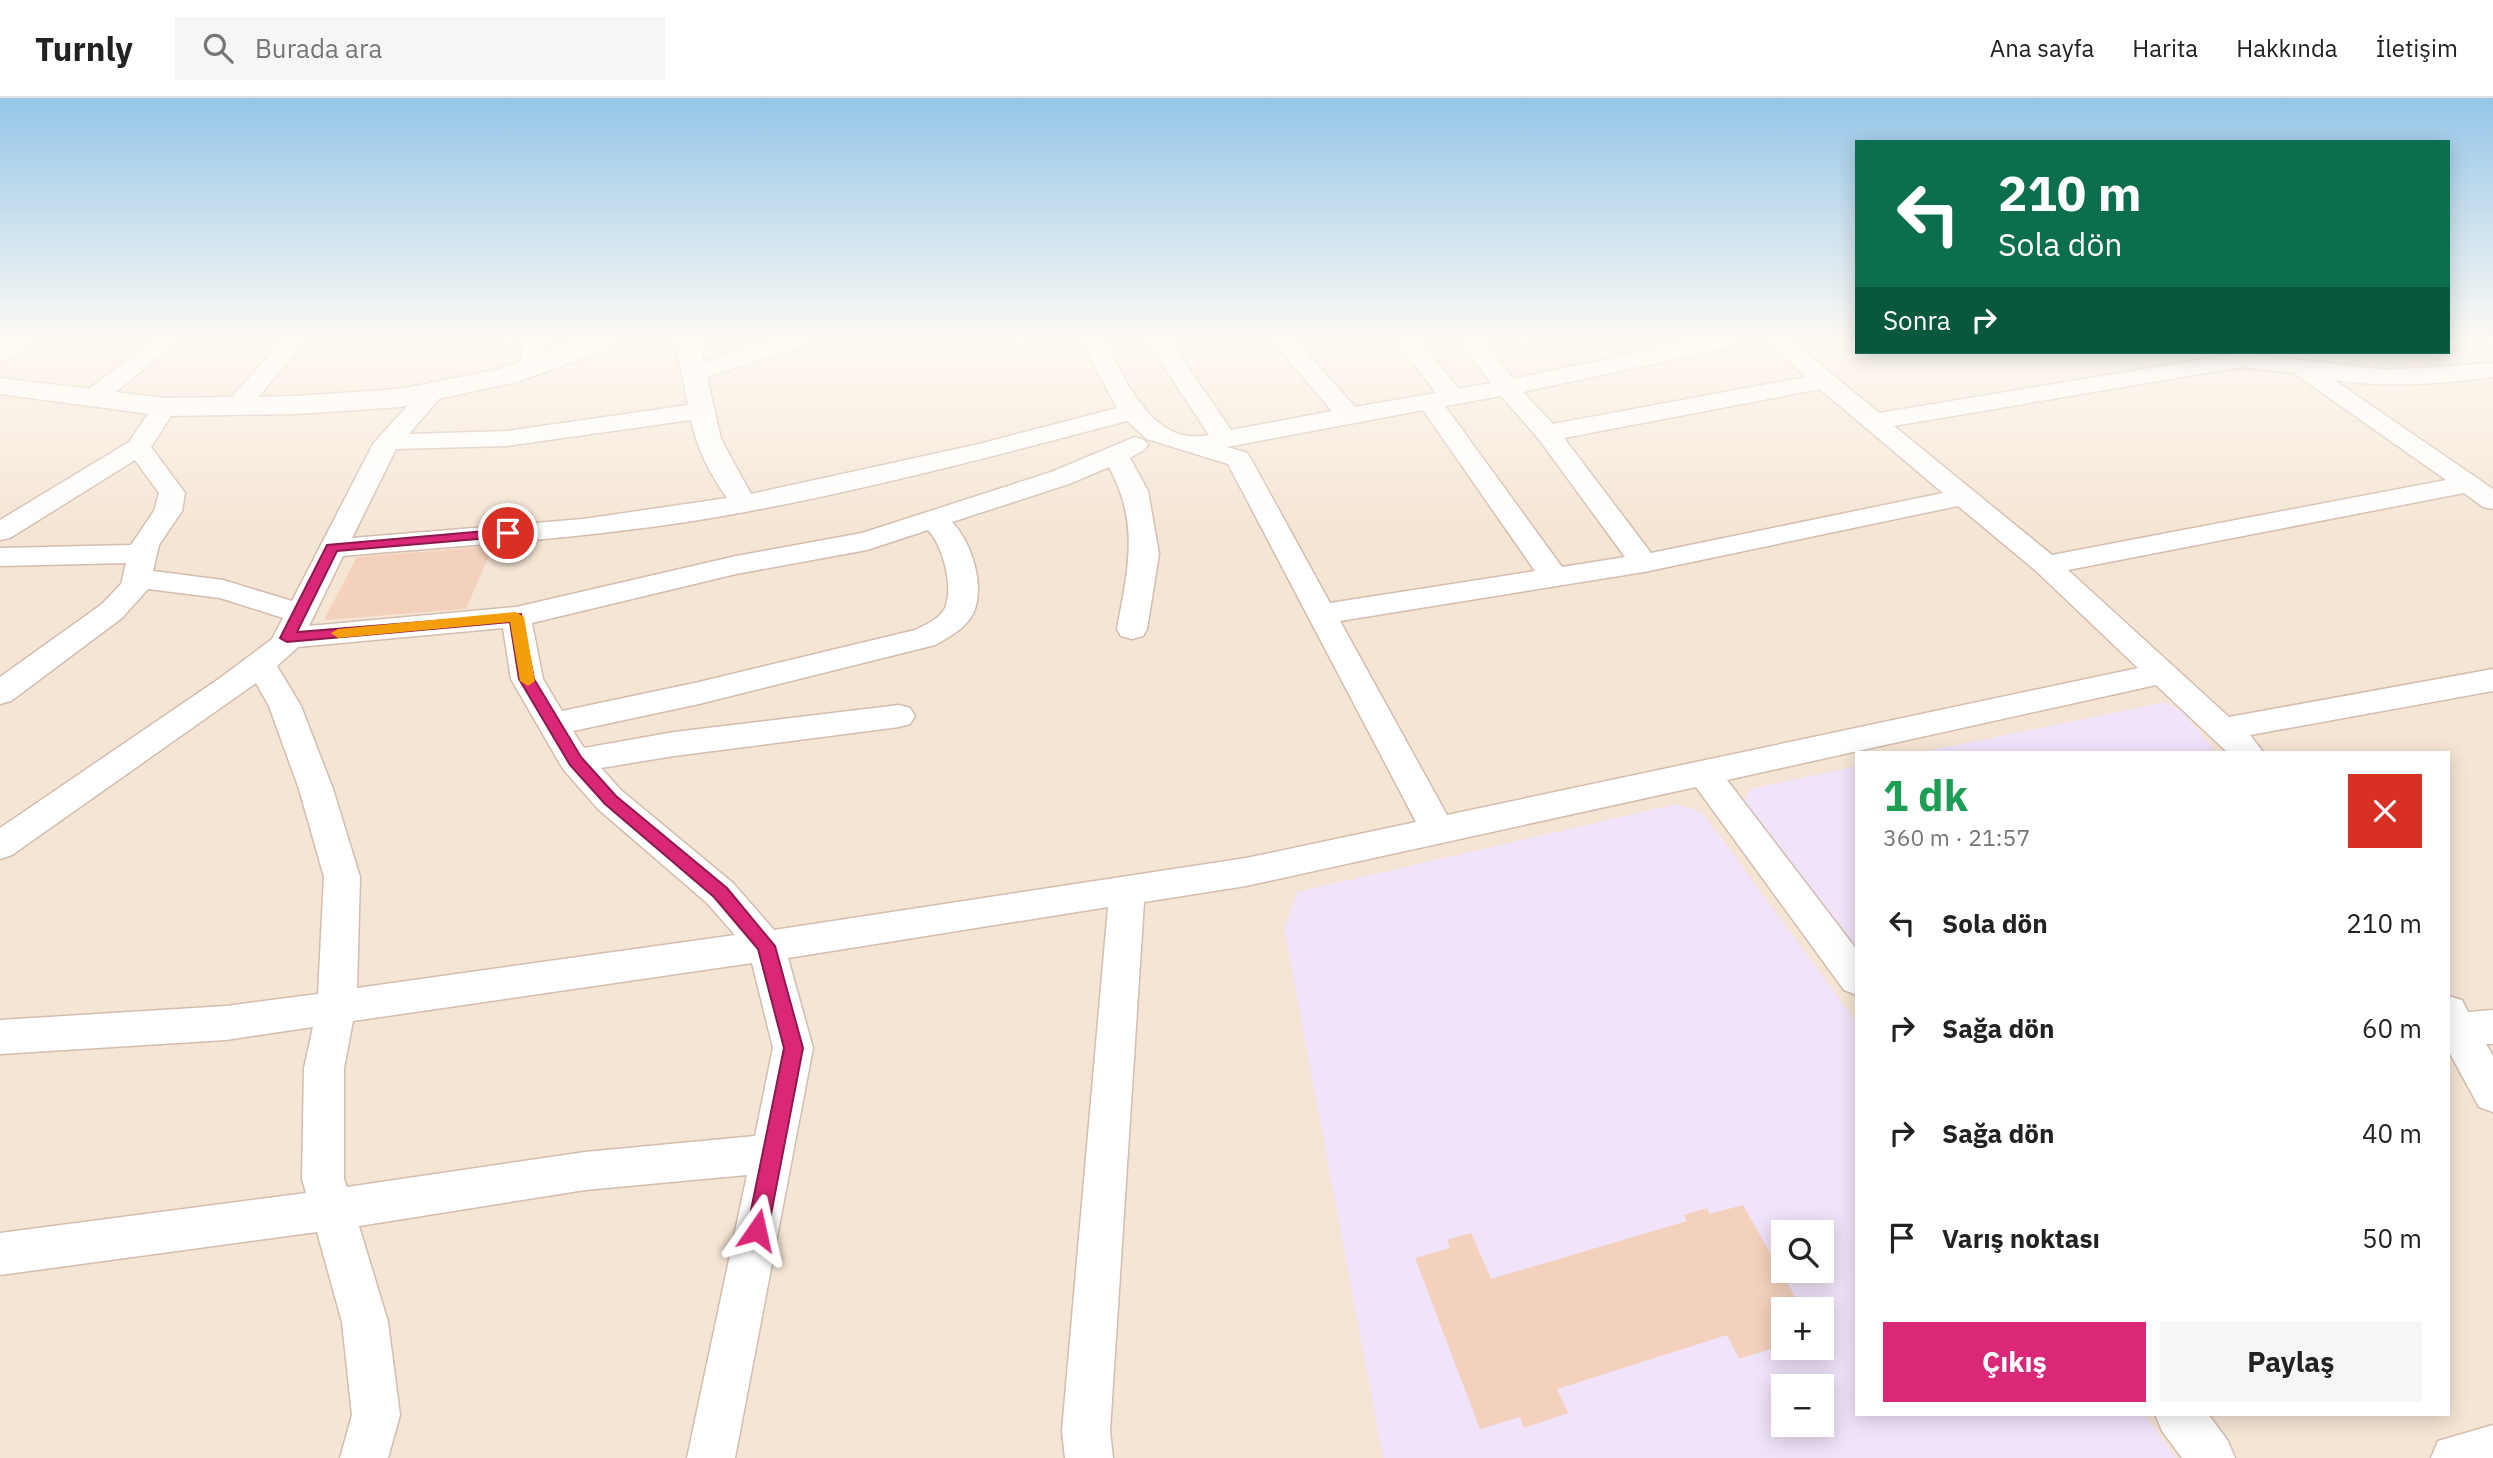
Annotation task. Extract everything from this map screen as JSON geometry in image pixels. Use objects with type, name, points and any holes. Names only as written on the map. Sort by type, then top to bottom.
[{"type":"street","points":[[147,404],[165,407],[268,404]]},
{"type":"street","points":[[0,846],[282,638],[390,441],[422,404]]},
{"type":"street","points":[[701,404],[708,439],[727,479],[744,504]]},
{"type":"street","points":[[1128,404],[1132,412],[1156,434],[1211,442],[1411,404]]},
{"type":"street","points":[[1191,404],[1211,442],[1238,458],[1437,831]]},
{"type":"street","points":[[1340,404],[1350,416]]},
{"type":"street","points":[[1443,404],[1553,578]]},
{"type":"street","points":[[1520,404],[1547,433],[1644,563]]},
{"type":"street","points":[[1547,433],[1700,404]]},
{"type":"street","points":[[1855,404],[2046,565],[2246,751]]},
{"type":"street","points":[[1876,421],[1975,404]]},
{"type":"street","points":[[2353,404],[2493,501]]},
{"type":"street","points":[[0,532],[138,447],[165,407]]},
{"type":"street","points":[[390,441],[425,444],[480,443],[702,411]]},
{"type":"street","points":[[332,548],[583,527],[744,504],[981,451],[1132,412]]},
{"type":"street","points":[[0,557],[140,566],[222,589],[282,638],[516,617],[736,565],[867,541],[1060,478],[1156,434]]},
{"type":"street","points":[[0,692],[112,611],[135,587],[145,545],[168,511],[172,493],[138,447]]},
{"type":"street","points":[[1115,455],[1135,491],[1145,554],[1132,629]]},
{"type":"street","points":[[2046,565],[2469,484]]},
{"type":"street","points":[[1321,614],[1644,563],[1965,496]]},
{"type":"street","points":[[552,724],[699,693],[924,638],[946,625],[960,609],[962,578],[952,539],[934,520]]},
{"type":"street","points":[[516,617],[527,679],[575,761],[610,800],[720,892],[766,946],[793,1048],[711,1458]]},
{"type":"street","points":[[282,638],[285,706],[316,789],[342,877],[337,1007],[324,1068],[323,1179],[365,1322],[376,1415],[364,1458]]},
{"type":"street","points":[[0,1037],[226,1023],[766,946],[1246,872],[2163,673]]},
{"type":"street","points":[[2224,729],[2493,680]]},
{"type":"street","points":[[575,761],[674,744],[900,716]]},
{"type":"street","points":[[1704,773],[1855,976]]},
{"type":"street","points":[[1089,1458],[1087,1418],[1126,891]]},
{"type":"street","points":[[2462,1024],[2493,1094]]},
{"type":"street","points":[[0,1254],[332,1210],[585,1171],[773,1153]]},
{"type":"street","points":[[2180,1416],[2211,1458]]},
{"type":"street","points":[[2455,1458],[2493,1449]]},
{"type":"shaded area","points":[[0,404],[2493,404],[2493,1458],[0,1458]]},
{"type":"shaded area","points":[[2166,702],[2183,712],[2215,751],[1927,751]]},
{"type":"shaded area","points":[[1855,766],[1855,945],[1743,804],[1750,789]]},
{"type":"shaded area","points":[[1677,804],[1702,812],[1855,1020],[1855,1416],[2145,1416],[2176,1458],[1383,1458],[1284,928],[1297,892]]},
{"type":"building","points":[[493,546],[466,609],[324,620],[357,557]]},
{"type":"building","points":[[1743,1205],[1771,1254],[1771,1283],[1787,1283],[1795,1297],[1771,1297],[1771,1349],[1739,1359],[1727,1335],[1557,1389],[1568,1413],[1524,1428],[1520,1417],[1480,1429],[1415,1258],[1450,1248],[1447,1240],[1471,1233],[1491,1279],[1687,1221],[1684,1215],[1707,1208],[1710,1214]]},
{"type":"slow traffic","points":[[338,633],[516,617],[528,681]]},
{"type":"route","points":[[508,533],[332,548],[287,638],[516,617],[527,679],[575,761],[610,800],[720,892],[766,946],[793,1048],[757,1230]]}]
